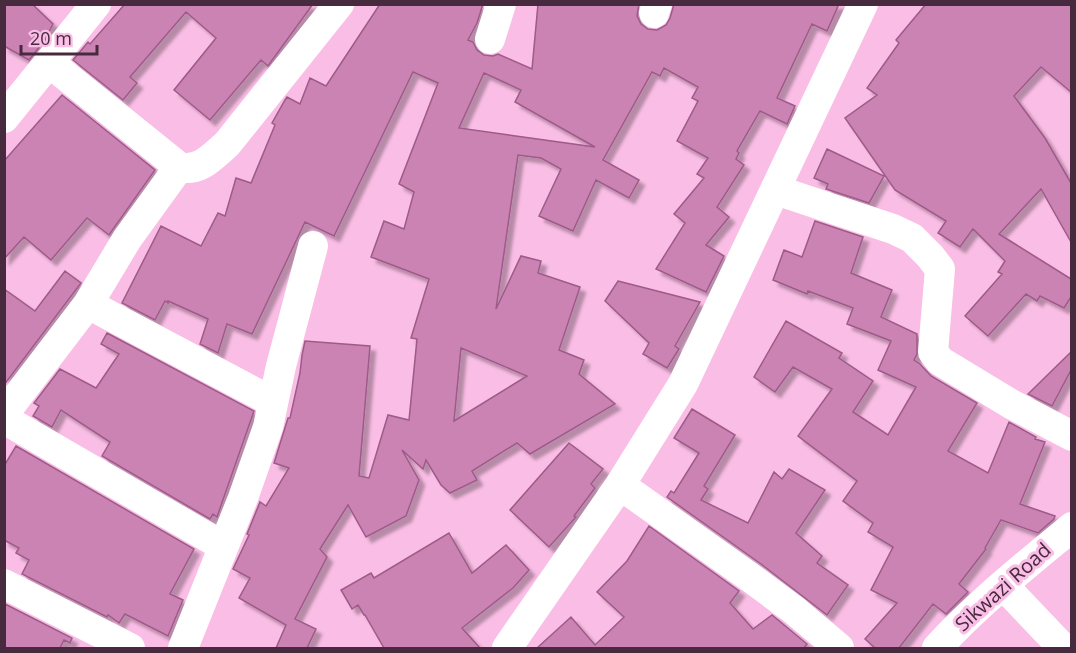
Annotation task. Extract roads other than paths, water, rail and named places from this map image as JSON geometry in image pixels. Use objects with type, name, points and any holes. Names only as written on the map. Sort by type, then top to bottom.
[{"type":"street","points":[[4,118],[96,4]]},
{"type":"street","points":[[50,63],[179,166],[188,169],[206,164],[226,144],[339,4]]},
{"type":"street","points":[[490,39],[501,4]]},
{"type":"street","points":[[507,648],[620,485],[683,384],[863,4]]},
{"type":"street","points":[[4,414],[88,304],[127,239],[179,166]]},
{"type":"street","points":[[776,190],[893,229],[912,238],[940,268],[933,352],[940,361],[1011,404],[1071,436]]},
{"type":"street","points":[[183,648],[243,498],[268,427],[314,246]]},
{"type":"street","points":[[88,304],[273,402]]},
{"type":"street","points":[[4,419],[223,546]]},
{"type":"street","points":[[620,485],[760,585],[839,648]]},
{"type":"street","name":"Sikwazi Road","points":[[937,648],[1003,585],[1071,527]]},
{"type":"street","points":[[4,584],[130,648]]},
{"type":"street","points":[[1003,585],[1063,648]]}]
